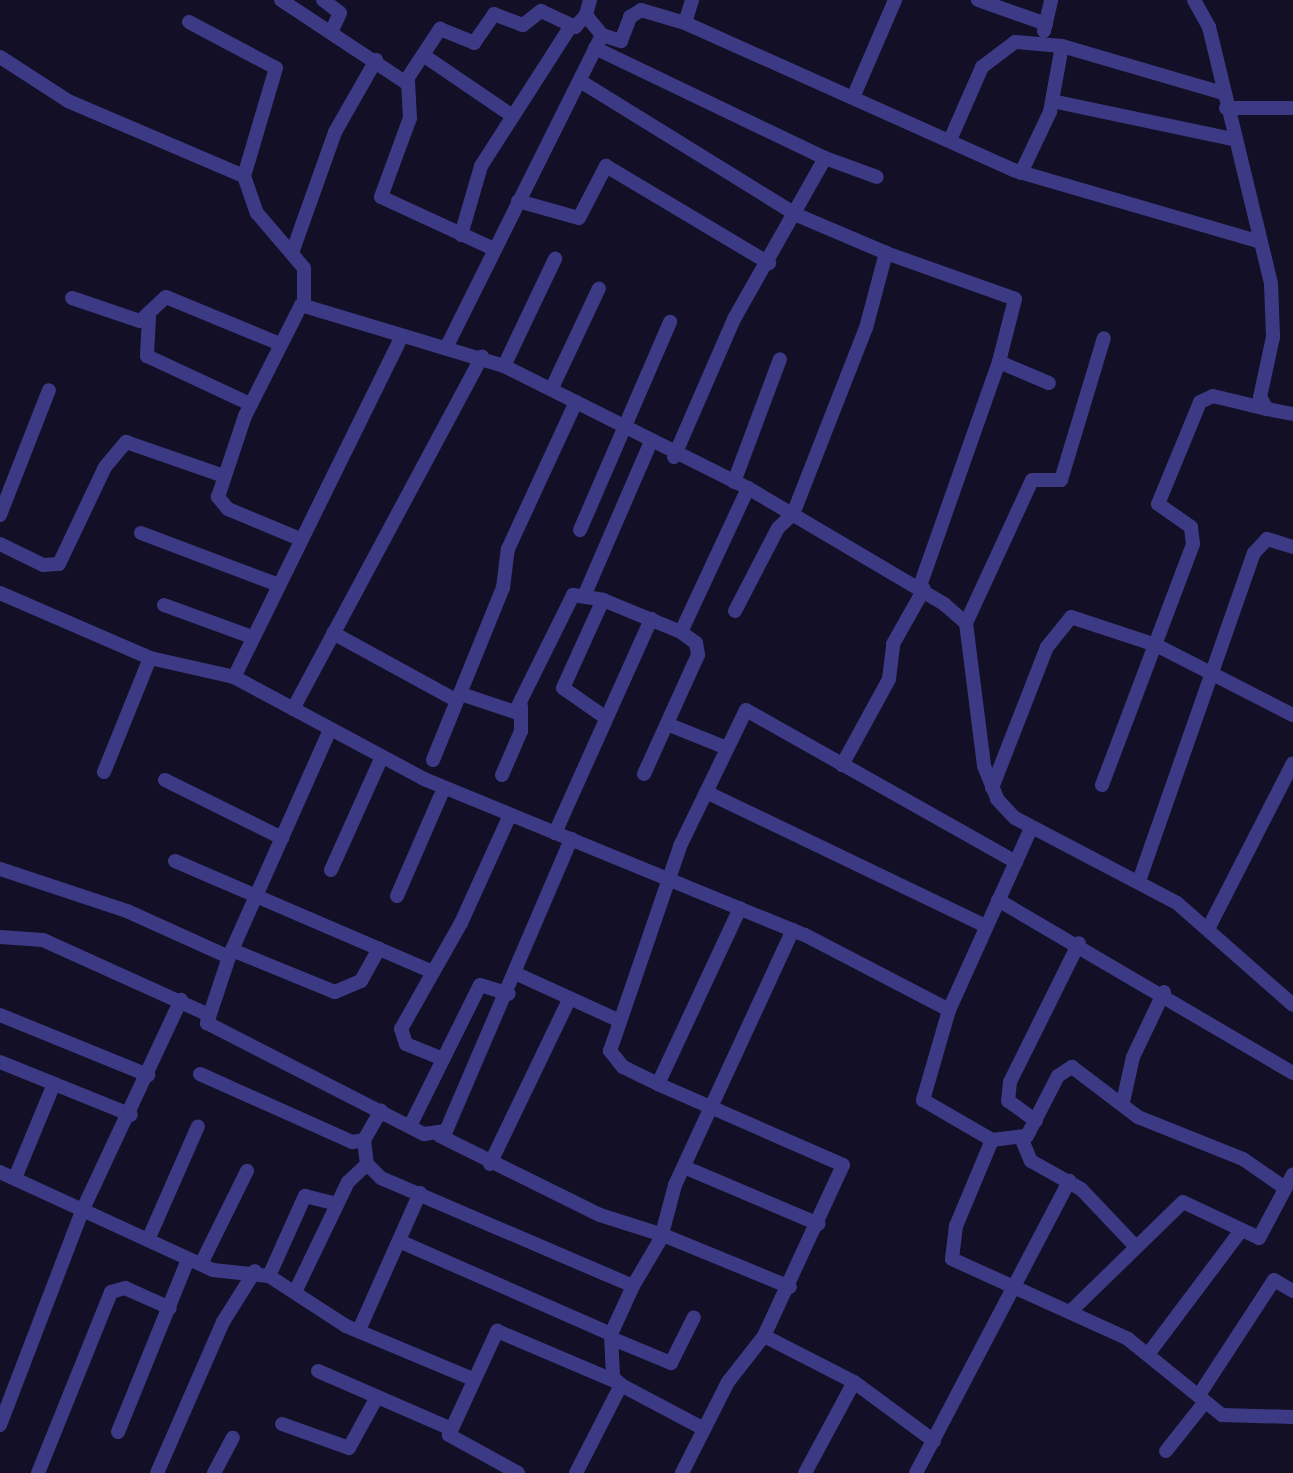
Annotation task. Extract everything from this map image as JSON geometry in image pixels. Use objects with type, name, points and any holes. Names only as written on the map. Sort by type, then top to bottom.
[{"type":"street","points":[[281,0],[408,81]]},
{"type":"street","points":[[323,0],[340,13],[332,30]]},
{"type":"street","points":[[685,23],[692,0]]},
{"type":"street","points":[[855,93],[895,0]]},
{"type":"street","points":[[978,0],[1046,24]]},
{"type":"street","points":[[1042,42],[1051,0]]},
{"type":"street","points":[[1194,0],[1209,27],[1274,317],[1260,397],[1267,409]]},
{"type":"street","points":[[461,235],[475,179],[511,115],[571,26],[588,7]]},
{"type":"street","points":[[447,346],[598,42],[588,7]]},
{"type":"street","points":[[598,42],[621,41],[630,17],[641,10],[685,23],[855,93],[1021,173],[1257,241]]},
{"type":"street","points":[[494,249],[381,197],[410,118],[408,81],[444,27],[474,43],[498,13],[523,25],[541,11],[571,26]]},
{"type":"street","points":[[189,22],[276,68],[244,176],[251,203],[307,275],[304,305],[250,404],[224,476],[219,503],[300,539]]},
{"type":"street","points":[[598,42],[825,158],[877,177]]},
{"type":"street","points":[[950,140],[990,58],[1015,42],[1062,46],[1224,100],[1293,108]]},
{"type":"street","points":[[1021,173],[1052,101],[1062,46]]},
{"type":"street","points":[[423,55],[511,115]]},
{"type":"street","points":[[0,57],[68,101],[244,176]]},
{"type":"street","points":[[292,253],[335,132],[376,60]]},
{"type":"street","points":[[580,81],[797,215],[886,253],[1015,299],[999,362],[922,587],[893,644],[889,679],[842,765]]},
{"type":"street","points":[[1052,101],[1233,139]]},
{"type":"street","points":[[674,457],[734,319],[797,215],[825,158]]},
{"type":"street","points":[[518,201],[579,218],[606,166],[769,263]]},
{"type":"street","points":[[735,611],[773,537],[793,514],[866,328],[886,253]]},
{"type":"street","points":[[504,366],[555,259]]},
{"type":"street","points":[[552,388],[599,288]]},
{"type":"street","points":[[250,404],[147,356],[149,317],[166,297],[280,344]]},
{"type":"street","points":[[72,298],[131,319],[149,317]]},
{"type":"street","points":[[304,305],[482,357],[552,388],[674,457],[741,485],[922,587],[966,623]]},
{"type":"street","points":[[580,530],[670,322]]},
{"type":"street","points":[[234,677],[276,584],[402,336]]},
{"type":"street","points":[[1104,338],[1061,480],[1032,480],[966,623],[992,788],[1031,828],[1139,881],[1208,929],[1293,1005]]},
{"type":"street","points":[[293,709],[482,357]]},
{"type":"street","points":[[681,632],[741,485],[780,359]]},
{"type":"street","points":[[999,362],[1049,383]]},
{"type":"street","points":[[0,515],[49,390]]},
{"type":"street","points":[[1102,785],[1194,540],[1191,527],[1159,508],[1159,498],[1200,402],[1213,396],[1293,414]]},
{"type":"street","points":[[433,760],[503,588],[508,549],[576,402]]},
{"type":"street","points":[[0,544],[43,565],[59,564],[105,467],[126,442],[224,476]]},
{"type":"street","points":[[502,775],[521,731],[521,706],[568,603],[585,594],[650,444]]},
{"type":"street","points":[[141,533],[276,584]]},
{"type":"street","points":[[1139,881],[1259,544],[1293,547]]},
{"type":"street","points":[[0,593],[150,658],[234,677],[381,759],[444,788],[793,930],[949,1010]]},
{"type":"street","points":[[585,594],[681,632],[696,643],[698,655],[644,774]]},
{"type":"street","points":[[603,600],[563,688],[606,718]]},
{"type":"street","points":[[164,605],[252,637]]},
{"type":"street","points":[[992,788],[1064,620],[1083,618],[1156,645],[1293,715]]},
{"type":"street","points":[[555,833],[651,619]]},
{"type":"street","points":[[333,633],[459,697],[507,713],[521,706]]},
{"type":"street","points":[[104,772],[150,658]]},
{"type":"street","points":[[682,1473],[739,1364],[764,1336],[790,1287],[843,1165],[711,1110],[615,1060],[618,1020],[706,792],[746,710],[1016,862]]},
{"type":"street","points":[[667,724],[727,748]]},
{"type":"street","points":[[329,732],[230,953],[207,1014],[211,1027],[410,1126],[440,1136],[490,1164],[790,1287]]},
{"type":"street","points":[[331,870],[381,759]]},
{"type":"street","points":[[1208,929],[1293,763]]},
{"type":"street","points":[[165,780],[282,838]]},
{"type":"street","points":[[397,896],[444,788]]},
{"type":"street","points":[[706,792],[986,926]]},
{"type":"street","points":[[443,1059],[400,1034],[510,815]]},
{"type":"street","points":[[1022,1140],[992,1140],[923,1100],[949,1010],[1031,828]]},
{"type":"street","points":[[440,1136],[509,994],[571,839]]},
{"type":"street","points":[[175,861],[433,972]]},
{"type":"street","points":[[0,869],[127,911],[335,992],[361,981],[379,949]]},
{"type":"street","points":[[998,900],[1164,992],[1293,1073]]},
{"type":"street","points":[[658,1084],[740,908]]},
{"type":"street","points":[[576,1473],[618,1383],[612,1336],[633,1286],[662,1235],[684,1167],[793,930]]},
{"type":"street","points":[[0,937],[43,940],[207,1014]]},
{"type":"street","points":[[1036,1121],[1008,1101],[1010,1082],[1079,943]]},
{"type":"street","points":[[517,974],[618,1020]]},
{"type":"street","points":[[410,1126],[480,985],[509,994]]},
{"type":"street","points":[[1123,1102],[1133,1057],[1164,992]]},
{"type":"street","points":[[490,1164],[570,998]]},
{"type":"street","points":[[0,1425],[83,1209],[131,1115],[181,1000]]},
{"type":"street","points":[[0,1015],[148,1075]]},
{"type":"street","points":[[0,1062],[131,1115]]},
{"type":"street","points":[[1022,1140],[1066,1068],[1123,1102],[1138,1117],[1243,1159],[1285,1188]]},
{"type":"street","points":[[200,1074],[352,1142],[364,1140]]},
{"type":"street","points":[[15,1178],[54,1084]]},
{"type":"street","points":[[381,1111],[364,1140],[367,1164],[381,1178],[633,1286]]},
{"type":"street","points":[[148,1240],[198,1126]]},
{"type":"street","points":[[992,1140],[949,1253],[1073,1309],[1149,1353],[1228,1418],[1293,1417]]},
{"type":"street","points":[[1022,1140],[1031,1161],[1069,1181],[1136,1247]]},
{"type":"street","points":[[296,1290],[337,1204],[367,1164]]},
{"type":"street","points":[[684,1167],[818,1224]]},
{"type":"street","points":[[118,1432],[170,1308],[247,1171]]},
{"type":"street","points":[[0,1172],[195,1262],[262,1274],[296,1290],[359,1330],[473,1379]]},
{"type":"street","points":[[1073,1309],[1186,1202],[1240,1232],[1259,1238],[1293,1174]]},
{"type":"street","points":[[916,1473],[1069,1181]]},
{"type":"street","points":[[359,1330],[420,1193]]},
{"type":"street","points":[[157,1473],[223,1322],[262,1274],[305,1196],[337,1204]]},
{"type":"street","points":[[1149,1353],[1240,1232]]},
{"type":"street","points":[[399,1241],[671,1363],[694,1317]]},
{"type":"street","points":[[1166,1451],[1274,1280],[1293,1291]]},
{"type":"street","points":[[38,1473],[111,1292],[125,1288],[170,1308]]},
{"type":"street","points":[[518,1473],[452,1441],[449,1428],[502,1330],[618,1383],[704,1429]]},
{"type":"street","points":[[764,1336],[854,1382],[934,1441]]},
{"type":"street","points":[[318,1371],[449,1428]]},
{"type":"street","points":[[805,1473],[854,1382]]},
{"type":"street","points":[[282,1424],[349,1448],[377,1397]]},
{"type":"street","points":[[214,1473],[233,1438]]},
{"type":"street","points":[[479,1473],[487,1458]]}]
